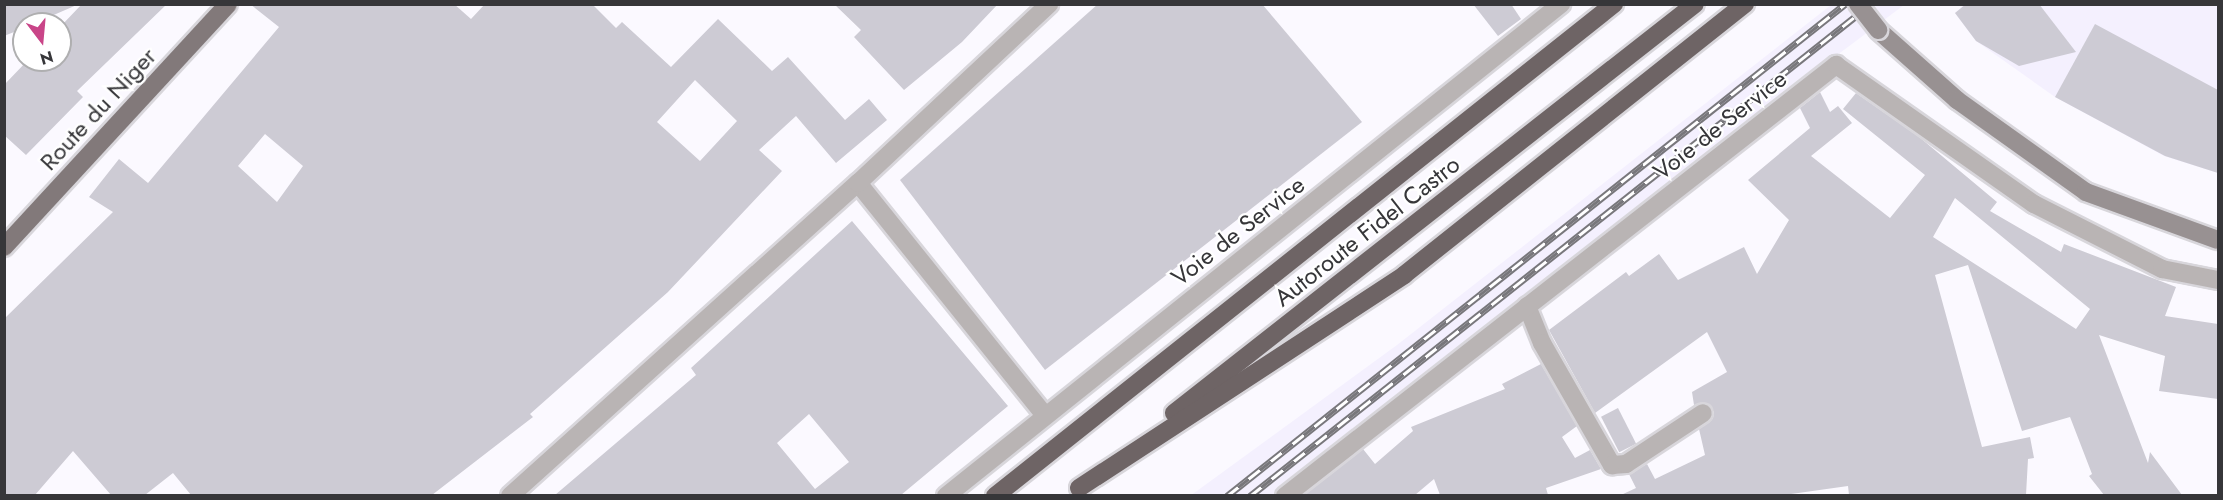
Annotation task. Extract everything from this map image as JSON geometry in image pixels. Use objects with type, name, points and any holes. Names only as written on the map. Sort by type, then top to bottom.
[{"type":"highway","name":"Autoroute Fidel Castro","points":[[995,495],[1614,4]]},
{"type":"highway","name":"Autoroute Fidel Castro","points":[[1074,492],[1695,4]]},
{"type":"highway","points":[[1074,492],[1404,275],[1745,4]]},
{"type":"main road","name":"Route du Niger","points":[[4,247],[228,4]]},
{"type":"main road","points":[[1858,4],[1878,30],[1957,100],[2086,192],[2218,240]]},
{"type":"street","points":[[510,495],[858,183],[1049,4]]},
{"type":"street","name":"Voie de Service","points":[[946,495],[1044,414],[1561,4]]},
{"type":"street","name":"Voie de Service","points":[[1284,495],[1836,65],[2034,204],[2162,269],[2218,280]]},
{"type":"street","points":[[858,183],[1044,414]]},
{"type":"street","points":[[1527,306],[1542,343],[1612,465],[1626,464],[1703,413]]},
{"type":"shaded area","points":[[1965,4],[2218,5],[2218,173],[2164,156],[2055,97],[1976,41],[1955,13]]},
{"type":"shaded area","points":[[1831,5],[1904,5],[1741,127],[1275,495],[1190,496],[1397,345]]},
{"type":"building","points":[[4,4],[79,4],[61,12],[12,12],[12,33],[4,36]]},
{"type":"building","points":[[82,4],[167,4],[77,91],[83,97],[26,155],[4,135],[4,85],[16,72],[72,72],[72,14]]},
{"type":"building","points":[[250,4],[454,4],[471,19],[485,4],[592,4],[616,28],[622,22],[671,67],[718,19],[772,71],[788,57],[845,120],[869,99],[887,120],[836,163],[796,116],[759,150],[782,171],[668,292],[530,414],[533,417],[432,495],[191,495],[173,473],[145,495],[111,495],[73,451],[35,495],[4,495],[4,319],[113,212],[89,197],[119,159],[148,183],[279,27]],"holes":[[[695,80],[737,121],[700,161],[657,122]],[[265,134],[303,166],[277,202],[238,166]]]},
{"type":"building","points":[[834,4],[998,4],[962,42],[904,90],[854,37],[861,30]]},
{"type":"building","points":[[1098,4],[1262,4],[1362,122],[1045,370],[900,180]]},
{"type":"building","points":[[1473,4],[1511,4],[1521,19],[1498,36]]},
{"type":"building","points":[[1966,4],[2039,4],[2076,52],[2019,66],[1976,41],[1955,13]]},
{"type":"building","points":[[2095,24],[2218,90],[2218,173],[2165,156],[2055,97]]},
{"type":"building","points":[[1820,92],[1830,112],[1838,106],[1852,123],[1811,156],[1890,218],[1925,175],[1843,109],[1856,93],[1918,136],[1997,202],[1990,211],[2061,252],[2064,244],[2176,287],[2165,316],[2218,324],[2218,399],[2159,391],[2165,356],[2099,335],[2148,463],[2150,452],[2182,495],[2104,495],[2089,476],[2092,474],[2070,417],[2022,431],[1968,265],[1935,275],[1982,447],[2030,437],[2034,458],[2028,459],[2026,495],[1849,495],[1848,486],[1784,495],[1621,495],[1636,488],[1629,474],[1647,464],[1655,479],[1705,455],[1699,429],[1713,418],[1714,412],[1707,403],[1694,405],[1692,392],[1727,372],[1707,332],[1595,413],[1549,330],[1626,272],[1629,276],[1659,254],[1678,280],[1744,247],[1757,274],[1789,220],[1748,180],[1810,128],[1800,108]],"holes":[[[1955,198],[2090,309],[2076,329],[1933,237]]]},
{"type":"building","points":[[852,221],[1008,406],[901,495],[555,495],[696,375],[691,368]],"holes":[[[809,414],[849,462],[815,489],[777,443]]]},
{"type":"building","points":[[1541,364],[1577,426],[1562,437],[1575,458],[1590,450],[1601,469],[1546,488],[1548,495],[1440,495],[1434,479],[1415,495],[1304,495],[1363,449],[1375,464],[1413,431],[1411,427],[1505,389],[1502,384]]},
{"type":"building","points":[[1618,408],[1636,444],[1619,452],[1601,417]]},
{"type":"railway","points":[[1227,496],[1845,4]]},
{"type":"railway","points":[[1250,496],[1871,4]]}]
